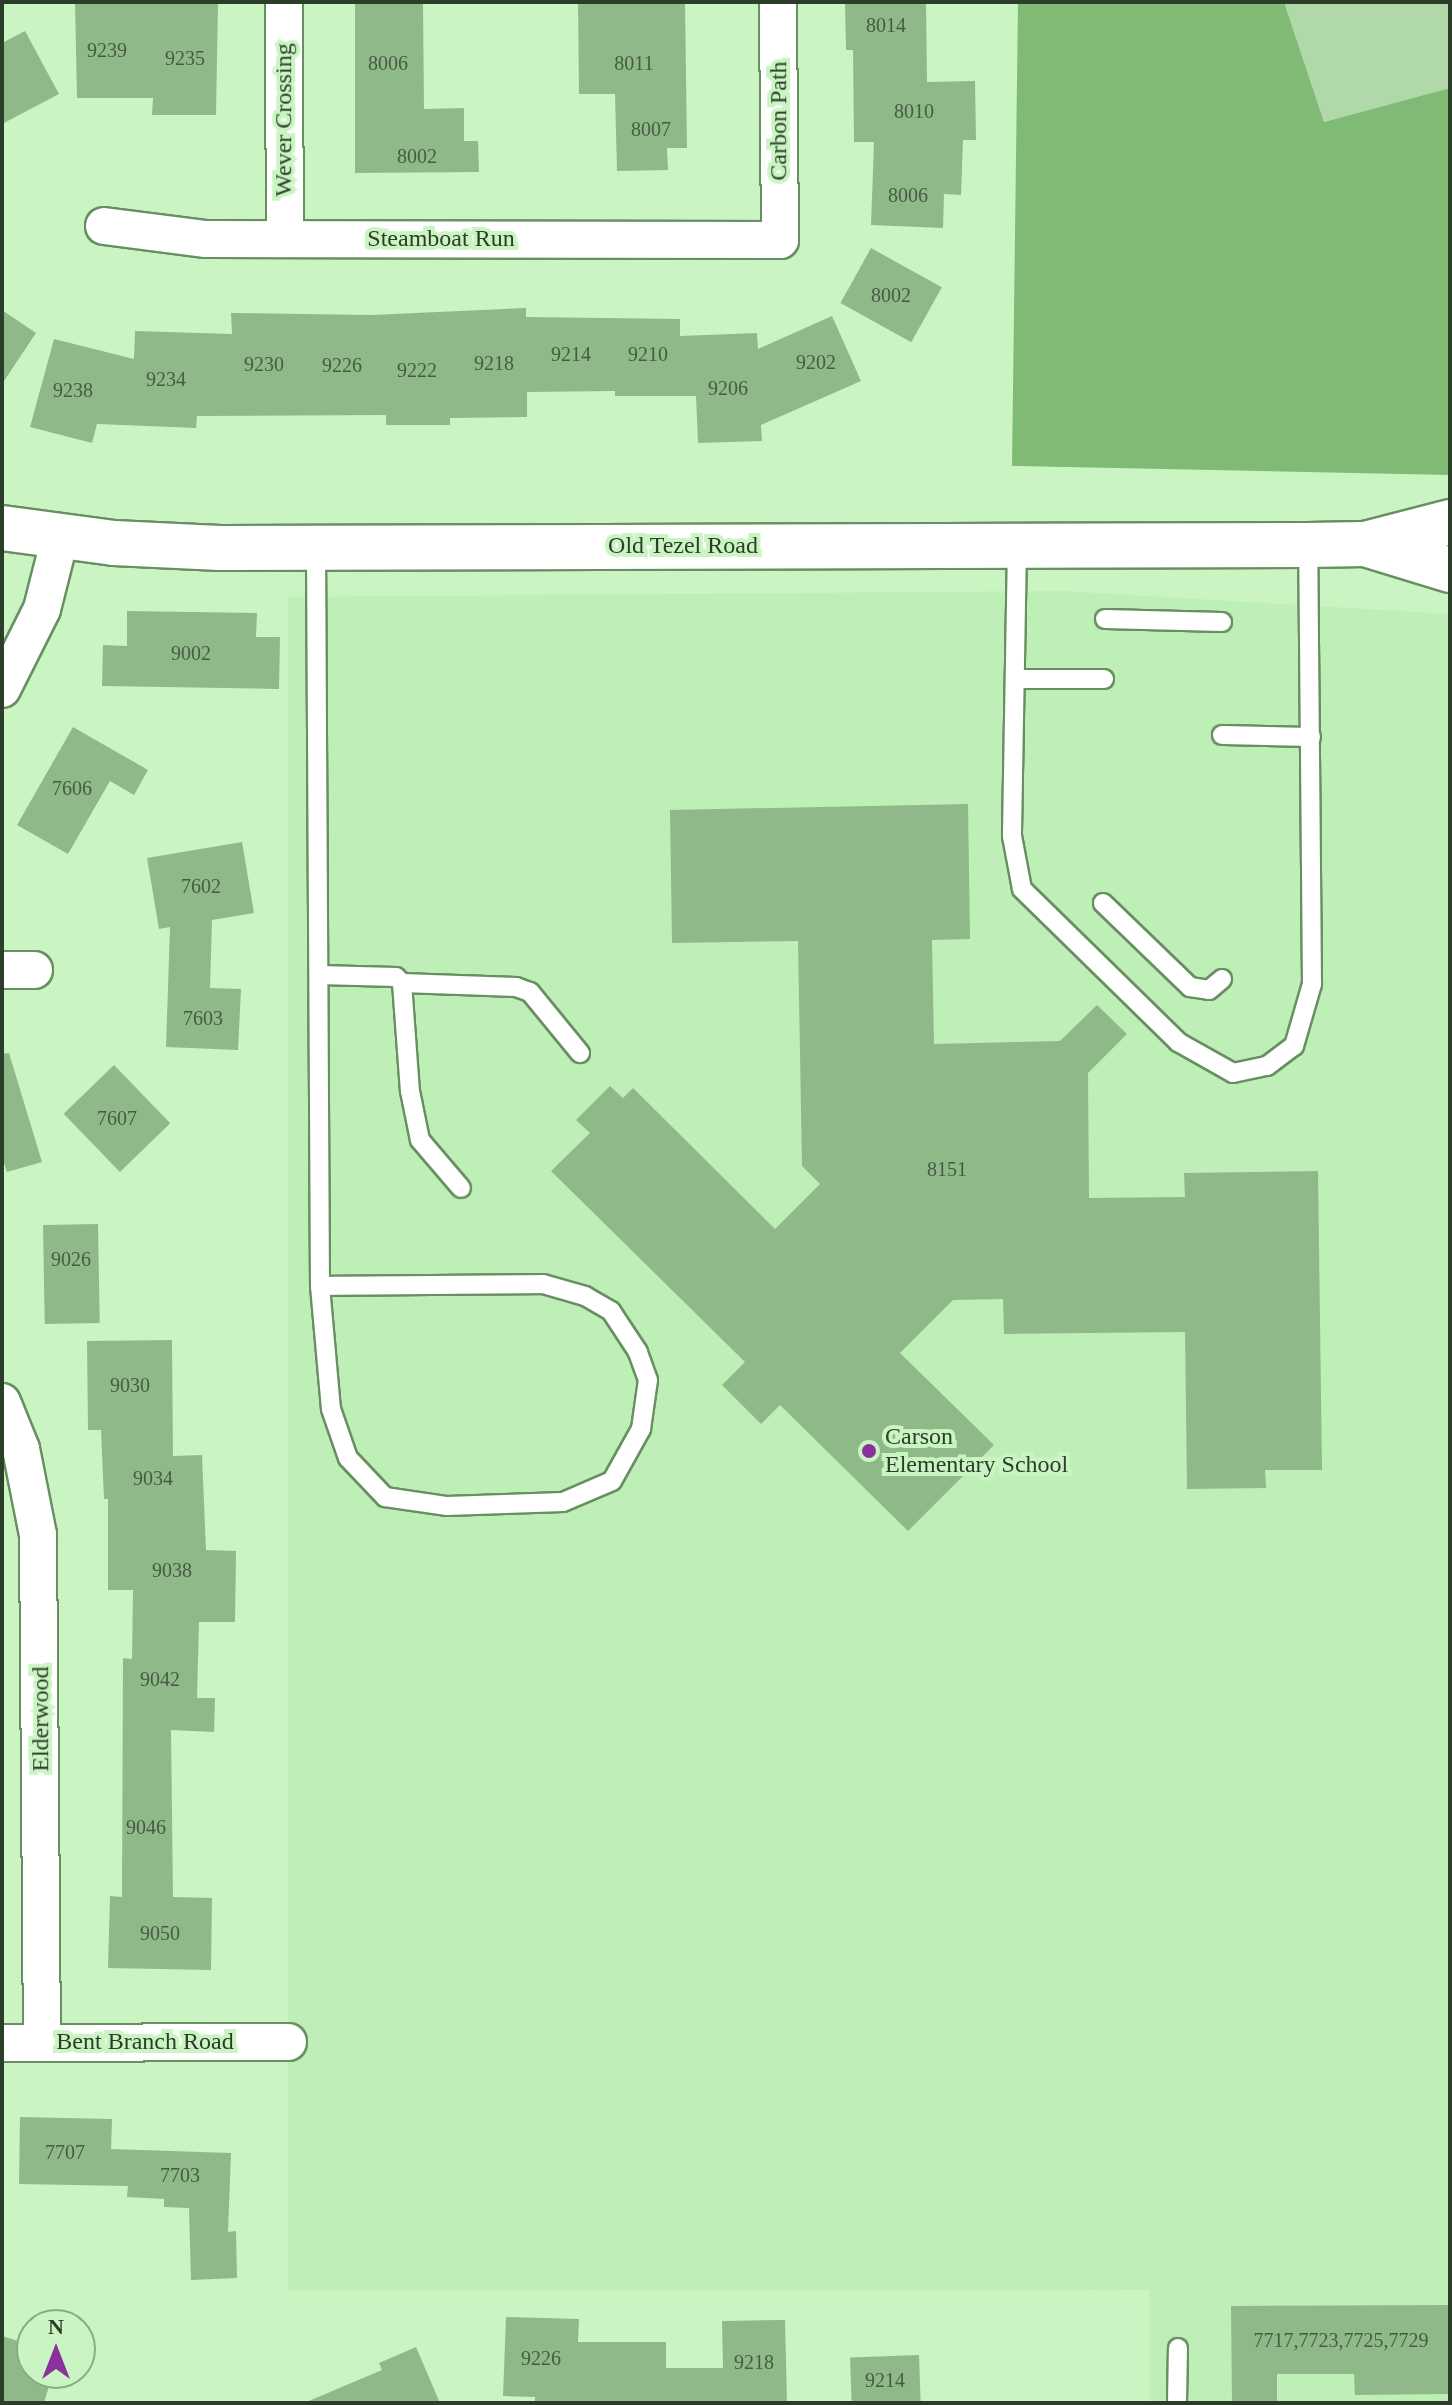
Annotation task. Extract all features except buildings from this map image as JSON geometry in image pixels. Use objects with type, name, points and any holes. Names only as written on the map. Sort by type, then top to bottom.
[{"type":"street","name":"Wever Crossing","points":[[284,2],[285,238]]},
{"type":"street","name":"Carbon Path","points":[[778,2],[780,240]]},
{"type":"street","name":"Steamboat Run","points":[[104,226],[206,239],[780,240]]},
{"type":"street","name":"Old Tezel Road","points":[[2,528],[60,538],[220,548],[1308,545],[1365,544],[1450,522]]},
{"type":"street","points":[[2,689],[25,653],[42,609],[60,538]]},
{"type":"street","name":"Old Tezel Road","points":[[1365,544],[1450,570]]},
{"type":"street","name":"Elderwood","points":[[2,1402],[21,1449],[38,1535],[42,2042]]},
{"type":"street","name":"Bent Branch Road","points":[[2,2043],[288,2042]]},
{"type":"lane","points":[[1017,546],[1012,836],[1022,889],[1178,1042],[1233,1073],[1267,1066],[1294,1046],[1312,984],[1308,545]]},
{"type":"lane","points":[[316,547],[320,1286],[331,1409],[348,1458],[385,1497],[447,1506],[563,1502],[612,1481],[641,1429],[648,1380],[638,1352],[611,1311],[585,1296],[543,1284],[320,1286]]},
{"type":"lane","points":[[1105,619],[1222,622]]},
{"type":"lane","points":[[1015,679],[1104,679]]},
{"type":"lane","points":[[1222,735],[1311,737]]},
{"type":"lane","points":[[1103,903],[1190,987],[1209,990],[1222,979]]},
{"type":"lane","points":[[319,975],[396,977],[402,983],[410,1091],[420,1140],[461,1188]]},
{"type":"lane","points":[[402,983],[516,987],[530,992],[580,1053]]},
{"type":"lane","points":[[1177,2403],[1178,2348]]},
{"type":"shaded area","points":[[1018,2],[1284,2],[1324,122],[1450,88],[1450,475],[1012,466]]},
{"type":"shaded area","points":[[1284,2],[1450,2],[1450,88],[1324,122]]},
{"type":"shaded area","name":"Carson Elementary School","points":[[1064,591],[1450,614],[1450,2403],[1150,2403],[1149,2290],[288,2291],[288,597]]},
{"type":"place","name":"Carson Elementary School","points":[[869,1451]]}]
